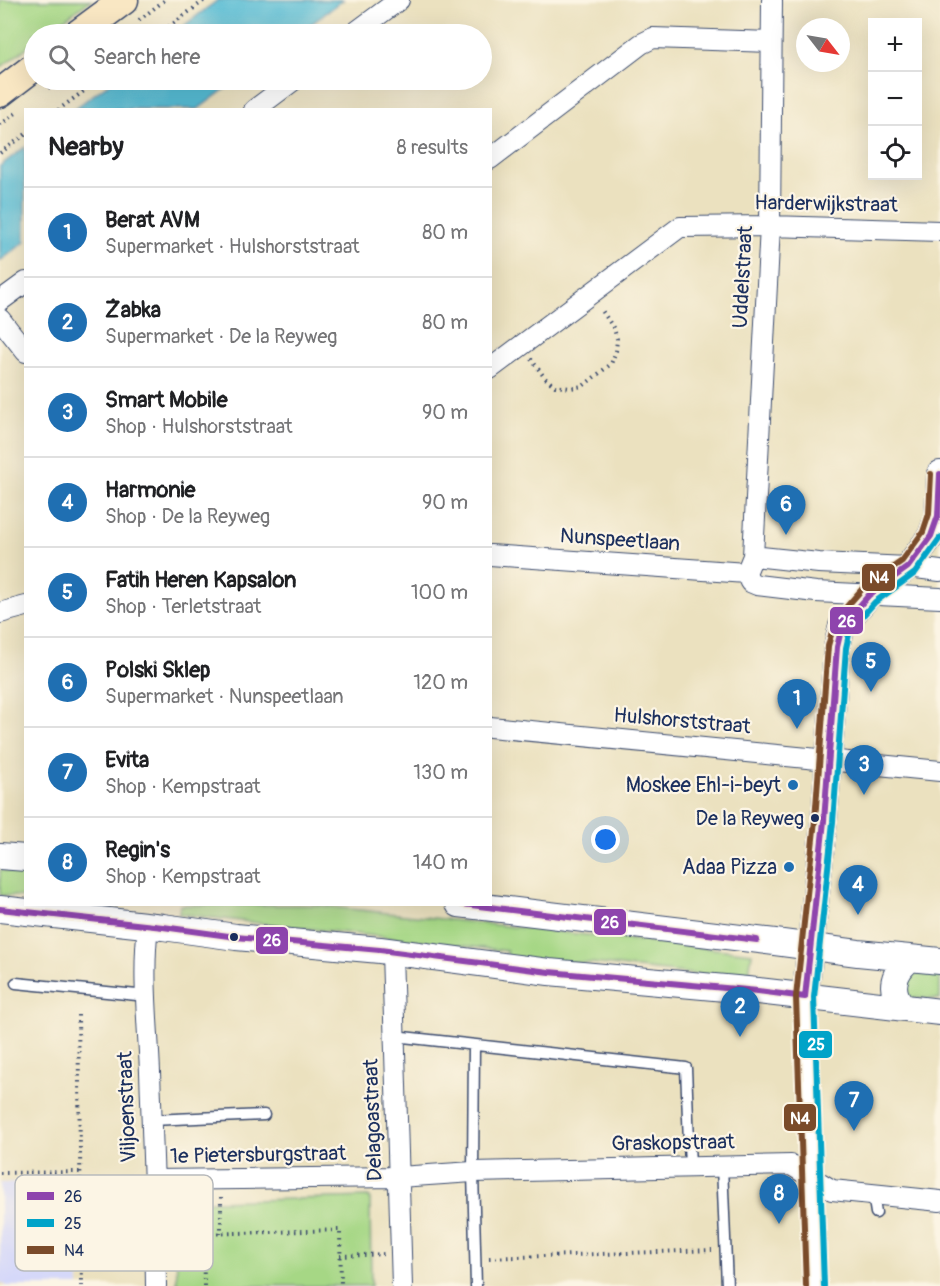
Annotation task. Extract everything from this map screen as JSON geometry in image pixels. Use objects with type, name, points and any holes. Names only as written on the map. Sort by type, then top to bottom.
[{"type":"main road","points":[[92,24],[124,0]]},
{"type":"main road","points":[[0,93],[24,75]]},
{"type":"street","points":[[367,24],[399,0]]},
{"type":"street","name":"Uddelstraat","points":[[749,565],[770,226],[772,0]]},
{"type":"street","points":[[492,157],[641,44],[653,38],[771,42]]},
{"type":"street","points":[[257,108],[281,90]]},
{"type":"street","name":"Harderwijkstraat","points":[[492,368],[680,227],[770,226],[940,231]]},
{"type":"street","points":[[0,301],[24,283]]},
{"type":"street","points":[[0,319],[24,349]]},
{"type":"street","points":[[815,1286],[805,997],[830,759],[837,647],[842,626],[869,595],[908,567],[931,536],[938,516],[940,474]]},
{"type":"street","name":"Nunspeetlaan","points":[[492,555],[749,565],[819,563],[940,570]]},
{"type":"street","name":"Nunspeetlaan","points":[[749,565],[750,582],[757,585],[816,592],[940,598]]},
{"type":"street","points":[[0,613],[24,607]]},
{"type":"street","name":"Hulshorststraat","points":[[492,727],[940,771]]},
{"type":"street","points":[[0,855],[24,858]]},
{"type":"street","points":[[475,906],[940,961]]},
{"type":"street","points":[[0,909],[236,937],[392,952],[549,972],[758,991],[940,1012]]},
{"type":"street","name":"Viljoenstraat","points":[[148,926],[147,996],[154,1175]]},
{"type":"street","name":"Delagoastraat","points":[[392,952],[402,1286]]},
{"type":"street","points":[[904,1008],[896,996],[894,987],[896,974],[901,965],[910,958]]},
{"type":"street","name":"Graskopstraat","points":[[399,1177],[473,1172],[791,1165],[832,1190],[875,1204],[940,1201]]},
{"type":"street","name":"1e Pietersburgstraat","points":[[213,1178],[399,1177]]},
{"type":"street","name":"Viljoenstraat","points":[[156,1271],[156,1286]]},
{"type":"lane","points":[[16,983],[147,996]]},
{"type":"lane","points":[[394,1036],[686,1068],[690,1167]]},
{"type":"lane","points":[[474,1045],[473,1172],[476,1286]]},
{"type":"lane","points":[[152,1120],[264,1115]]},
{"type":"lane","points":[[722,1166],[727,1286]]},
{"type":"path","points":[[173,24],[206,0]]},
{"type":"path","points":[[61,108],[85,90]]},
{"type":"path","points":[[0,153],[24,135]]},
{"type":"path","points":[[522,346],[545,378],[555,386],[571,388],[583,386],[611,364],[616,351],[617,339],[614,329],[591,295]]},
{"type":"path","points":[[78,1015],[80,1175]]},
{"type":"path","points":[[0,1173],[80,1172]]},
{"type":"path","points":[[220,1178],[221,1234]]},
{"type":"path","points":[[213,1234],[340,1230],[341,1286]]},
{"type":"path","points":[[482,1258],[725,1250]]},
{"type":"path","points":[[340,1256],[401,1254]]},
{"type":"path","points":[[82,1271],[82,1286]]},
{"type":"path","points":[[204,1271],[204,1286]]},
{"type":"shaded area","points":[[0,1183],[15,1183],[15,1271],[79,1271],[79,1286],[7,1286],[0,1282]]},
{"type":"green space","points":[[0,0],[91,0],[58,24],[24,24],[24,50],[0,68]]},
{"type":"green space","points":[[0,870],[24,873],[24,897],[0,895]]},
{"type":"green space","points":[[180,906],[323,906],[752,953],[748,980],[591,963],[507,959],[507,951],[179,914]]},
{"type":"green space","points":[[916,971],[940,973],[940,999],[906,998],[905,978]]},
{"type":"green space","points":[[370,1197],[371,1286],[177,1286],[177,1271],[213,1271],[213,1201]]},
{"type":"water","points":[[218,0],[343,0],[311,24],[186,24]]},
{"type":"water","points":[[100,90],[224,90],[199,108],[75,108]]},
{"type":"water","points":[[24,148],[24,243],[0,261],[0,166]]},
{"type":"transit line","name":"N4","points":[[806,1286],[796,997],[815,820],[828,646],[835,620],[863,588],[902,561],[923,532],[929,514],[931,474]]},
{"type":"transit line","name":"26","points":[[0,909],[236,937],[380,950],[549,972],[805,997],[824,821],[837,647],[842,626],[869,595],[908,567],[931,536],[938,516],[940,474]]},
{"type":"transit line","name":"25","points":[[824,1286],[814,997],[833,822],[846,648],[850,630],[875,602],[915,573],[940,538]]},
{"type":"transit line","name":"26","points":[[479,906],[757,940]]},
{"type":"place","name":"Polski Sklep","points":[[786,535]]},
{"type":"place","name":"Fatih Heren Kapsalon","points":[[871,692]]},
{"type":"place","name":"Berat AVM","points":[[797,729]]},
{"type":"place","name":"Moskee Ehl-i-beyt","points":[[793,785]]},
{"type":"place","name":"Smart Mobile","points":[[864,795]]},
{"type":"place","name":"De la Reyweg","points":[[815,818]]},
{"type":"place","name":"Adaa Pizza","points":[[789,867]]},
{"type":"place","name":"Harmonie","points":[[858,915]]},
{"type":"place","name":"Żabka","points":[[740,1037]]},
{"type":"place","name":"Evita","points":[[854,1131]]},
{"type":"place","name":"Regin's","points":[[779,1224]]}]
